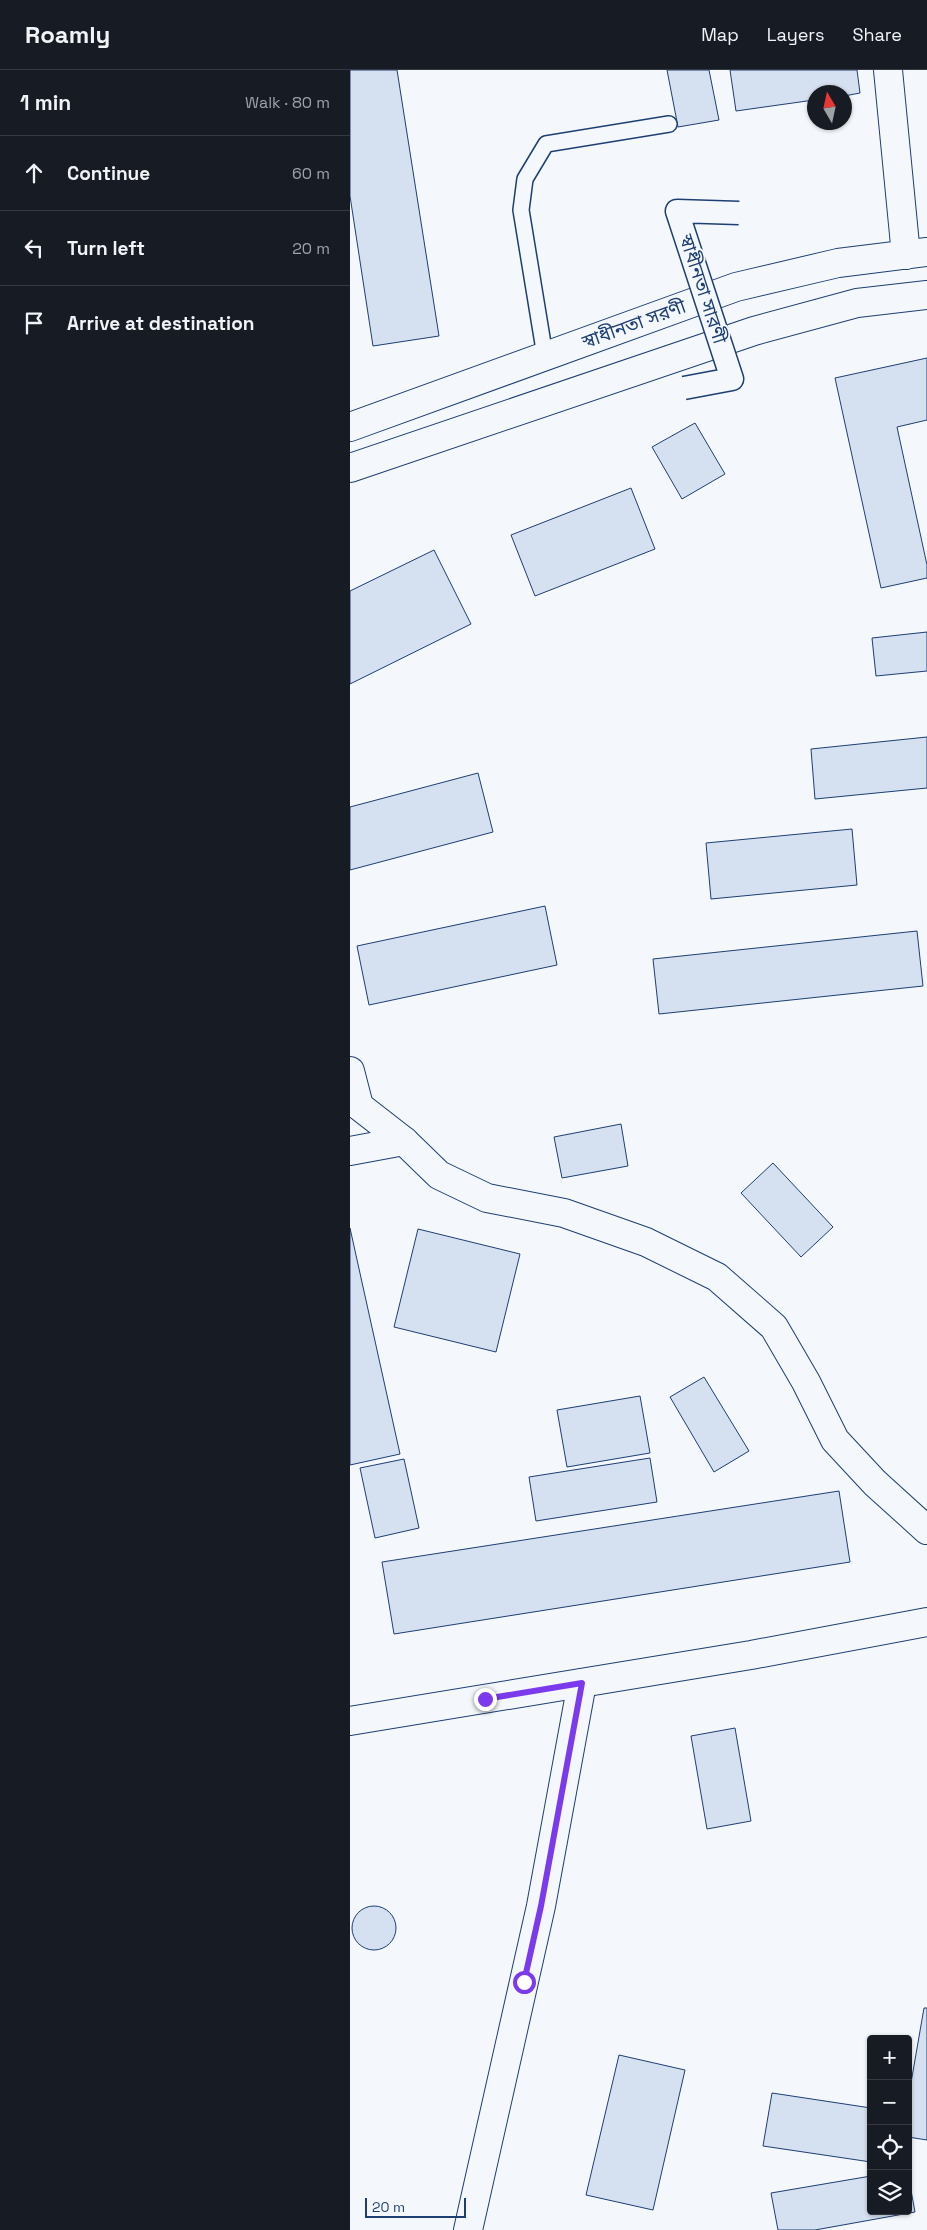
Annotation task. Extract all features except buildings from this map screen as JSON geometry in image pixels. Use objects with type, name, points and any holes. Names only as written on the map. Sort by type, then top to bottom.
[{"type":"street","points":[[888,70],[916,254]]},
{"type":"street","name":"স্বাধীনতা সারণী","points":[[684,388],[732,379],[678,211],[739,214]]},
{"type":"street","name":"স্বাধীনতা সরণী","points":[[350,427],[736,287],[838,263],[916,254]]},
{"type":"street","points":[[350,468],[754,331],[858,303],[927,294]]},
{"type":"street","points":[[350,1070],[359,1106],[404,1141],[439,1175],[488,1198],[564,1213],[646,1242],[717,1277],[774,1327],[806,1382],[835,1440],[875,1482],[927,1530]]},
{"type":"street","points":[[350,1151],[404,1141]]},
{"type":"street","points":[[350,1721],[582,1683],[927,1622]]},
{"type":"street","points":[[468,2230],[541,1906],[582,1683]]},
{"type":"lane","points":[[545,356],[521,210],[525,179],[546,144],[669,124]]},
{"type":"route","points":[[485,1699],[582,1683],[541,1906],[524,1982]]}]
